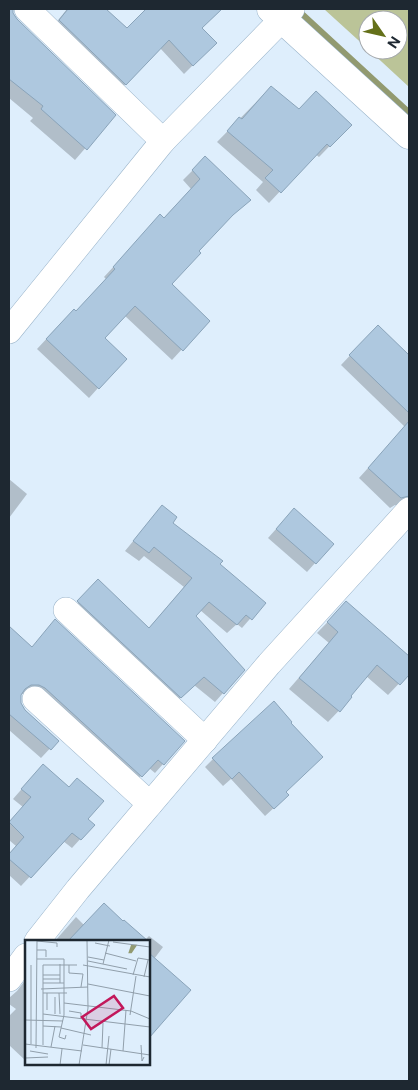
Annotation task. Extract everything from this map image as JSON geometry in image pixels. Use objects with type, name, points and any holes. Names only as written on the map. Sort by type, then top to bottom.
[{"type":"street","points":[[27,9],[163,141]]},
{"type":"street","points":[[9,332],[163,141],[283,13],[409,135]]},
{"type":"street","points":[[46,938],[78,889],[150,804],[269,664],[409,510]]},
{"type":"street","points":[[66,610],[205,740]]},
{"type":"street","points":[[35,699],[150,804]]},
{"type":"street","points":[[9,979],[25,957]]},
{"type":"green space","points":[[324,9],[409,9],[409,87],[380,60],[408,60],[408,10],[358,10],[358,40]]},
{"type":"building","points":[[9,9],[13,9],[17,19],[116,115],[87,150],[41,109],[43,106],[9,79]]},
{"type":"building","points":[[68,9],[106,9],[127,28],[146,9],[222,9],[202,28],[217,43],[193,66],[169,40],[126,85],[59,20]]},
{"type":"building","points":[[271,86],[299,109],[316,91],[352,125],[330,147],[327,144],[281,193],[265,178],[273,170],[227,131],[239,117],[242,119]]},
{"type":"building","points":[[205,156],[251,200],[233,215],[199,251],[201,253],[172,284],[210,321],[183,351],[135,306],[105,338],[127,359],[99,389],[46,339],[74,309],[76,311],[115,269],[113,267],[160,214],[164,218],[200,179],[192,170]]},
{"type":"building","points":[[378,325],[409,355],[409,413],[349,355]]},
{"type":"building","points":[[409,421],[409,496],[401,498],[368,468]]},
{"type":"building","points":[[162,505],[177,517],[173,523],[223,561],[220,564],[266,603],[252,620],[246,615],[237,625],[209,602],[196,616],[245,670],[224,694],[204,677],[181,698],[77,601],[98,579],[149,628],[192,578],[154,547],[149,553],[133,541]]},
{"type":"building","points":[[294,508],[334,544],[316,564],[276,529]]},
{"type":"building","points":[[346,601],[409,656],[409,675],[400,685],[377,665],[340,712],[299,678],[338,632],[327,622]]},
{"type":"building","points":[[55,619],[185,741],[164,765],[158,760],[142,777],[45,688],[39,685],[31,685],[25,689],[21,695],[21,703],[25,710],[59,741],[51,750],[9,714],[9,626],[32,647]]},
{"type":"building","points":[[274,701],[291,723],[323,757],[286,792],[289,795],[274,809],[239,772],[232,779],[212,758]]},
{"type":"building","points":[[43,764],[69,787],[77,778],[104,801],[88,819],[95,825],[81,840],[72,833],[31,878],[9,859],[9,854],[24,837],[9,822],[31,797],[21,789]]},
{"type":"building","points":[[104,903],[147,940],[69,940]]},
{"type":"building","points":[[150,954],[191,990],[150,1037]]},
{"type":"waterway","points":[[296,9],[409,113]]}]
